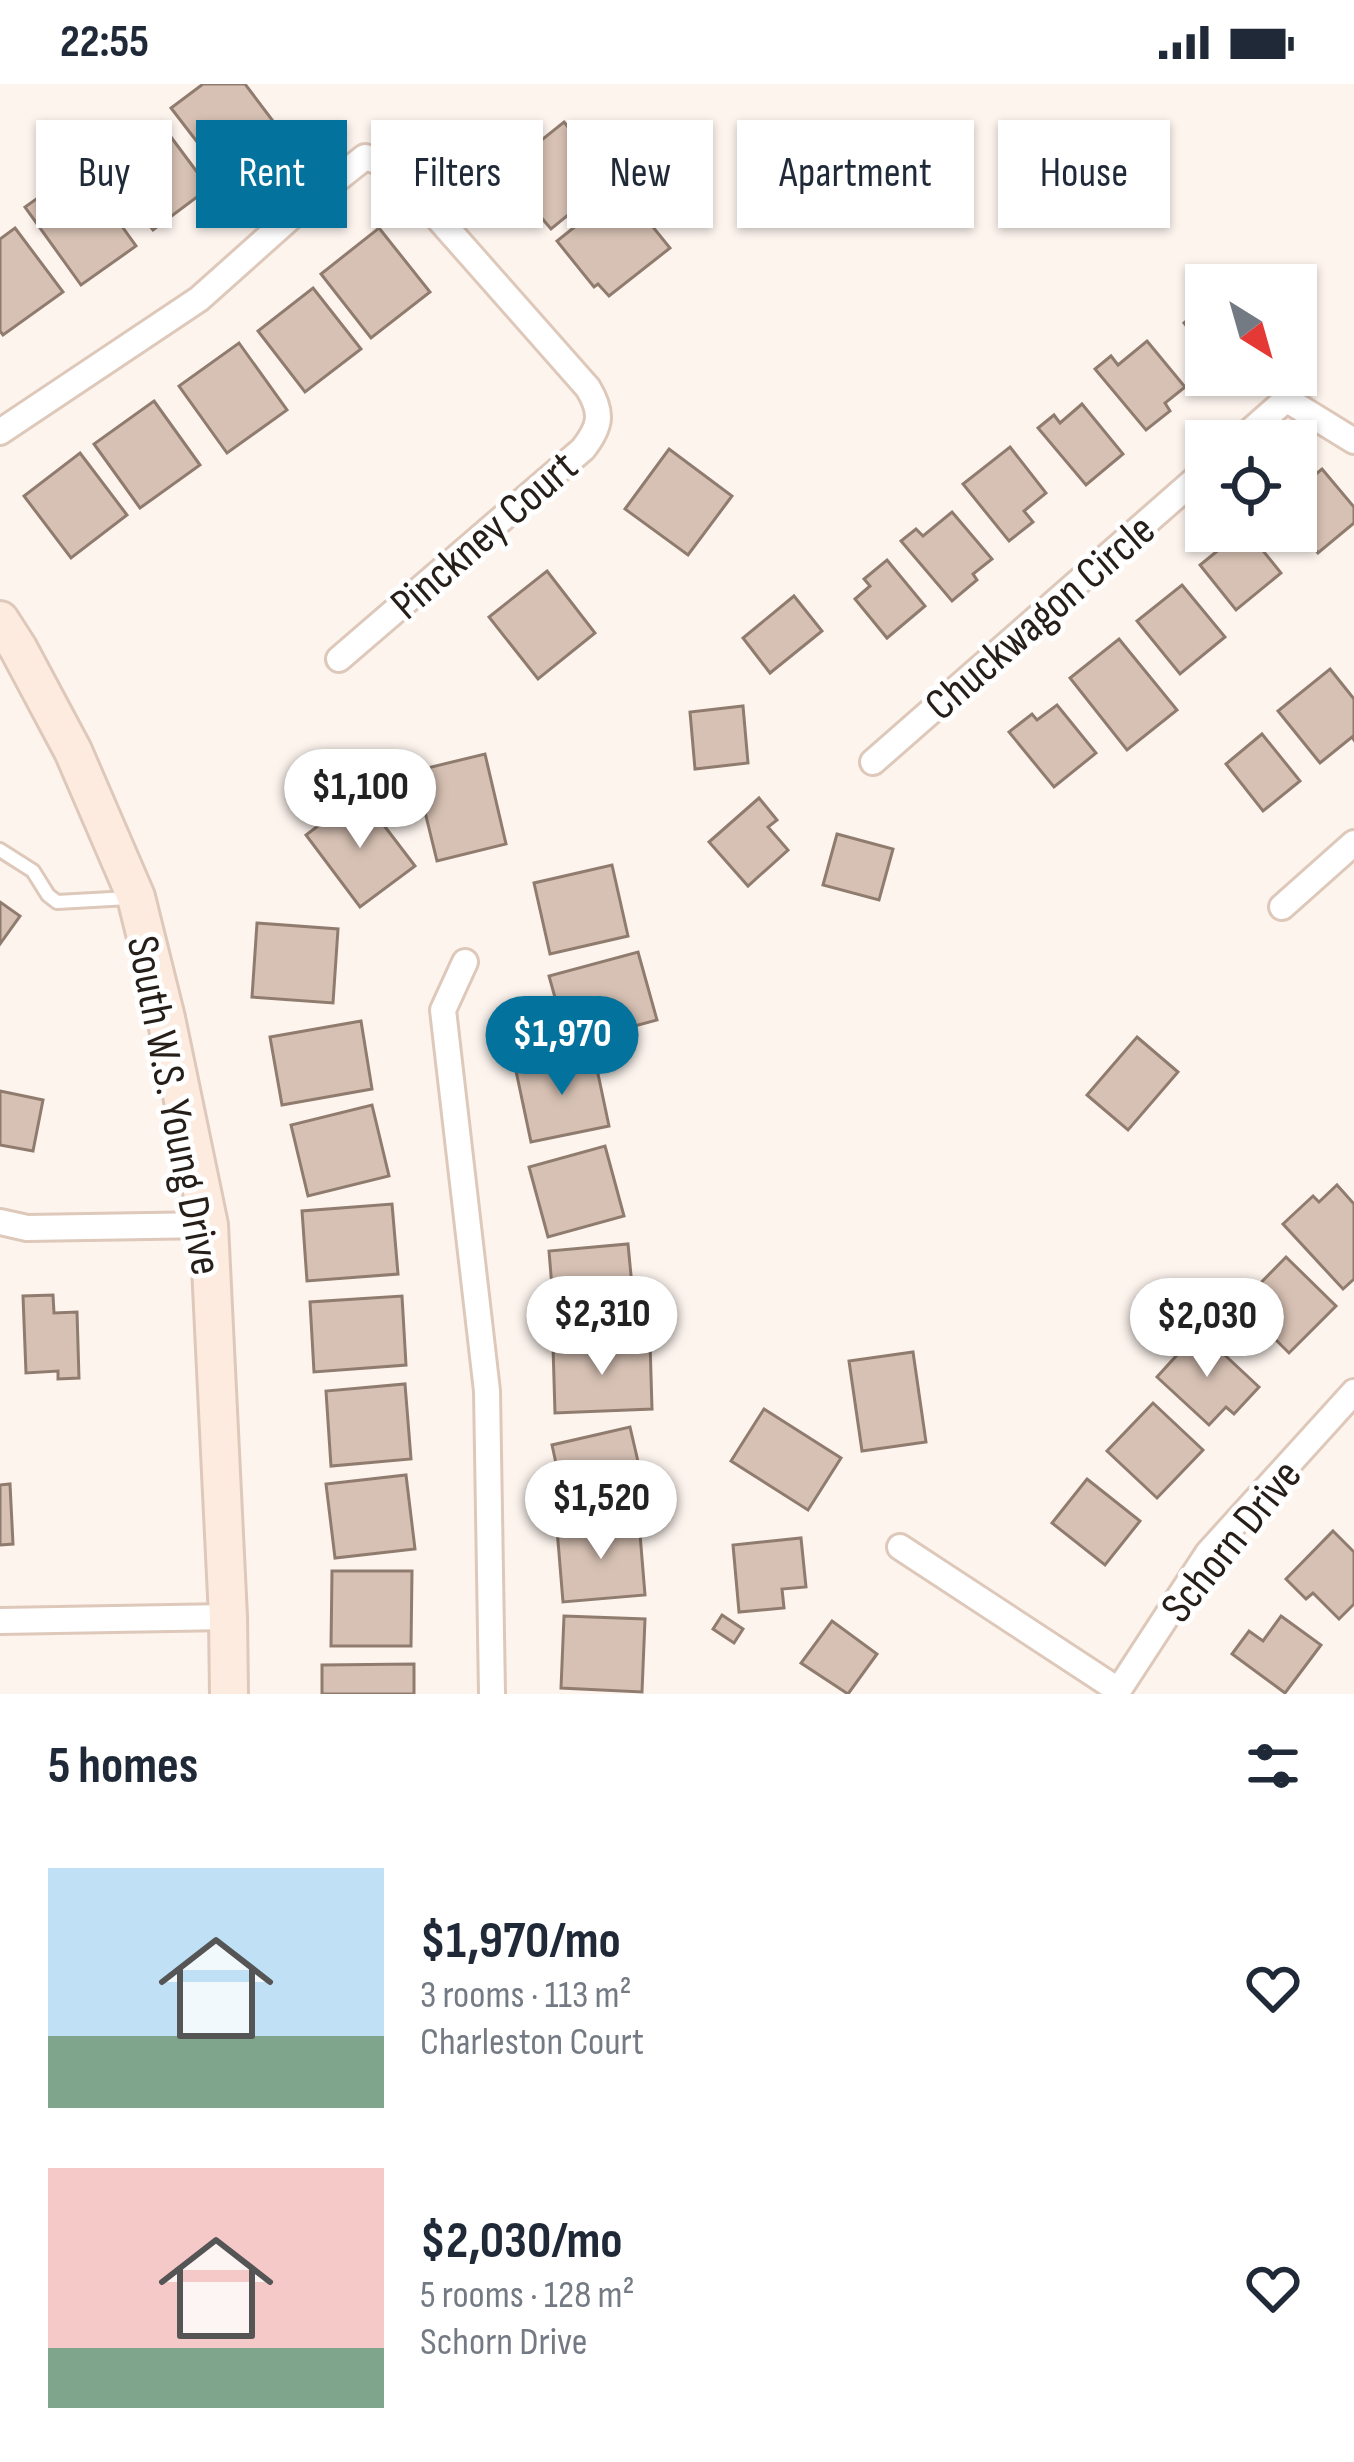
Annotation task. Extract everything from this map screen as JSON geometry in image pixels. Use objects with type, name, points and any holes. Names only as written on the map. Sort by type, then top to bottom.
[{"type":"main road","name":"South W.S. Young Drive","points":[[6,642],[73,752],[136,897],[166,1018],[208,1225],[229,1694]]},
{"type":"street","name":"Pinckney Court","points":[[0,432],[199,299],[364,157],[392,166],[588,388],[598,404],[598,423],[595,435],[583,448],[339,659]]},
{"type":"street","points":[[1263,420],[1289,401],[1354,441]]},
{"type":"street","name":"Chuckwagon Circle","points":[[873,762],[1185,488]]},
{"type":"street","points":[[1282,907],[1354,843]]},
{"type":"street","points":[[465,962],[442,1010],[488,1391],[492,1694]]},
{"type":"street","points":[[0,1222],[27,1228],[208,1225]]},
{"type":"street","name":"Schorn Drive","points":[[1117,1692],[1208,1553],[1354,1392]]},
{"type":"street","points":[[900,1547],[1117,1692]]},
{"type":"street","points":[[0,1621],[228,1617]]},
{"type":"lane","points":[[0,850],[33,872],[57,902],[136,897]]},
{"type":"building","points":[[203,84],[245,84],[272,120],[196,120],[196,140],[171,108]]},
{"type":"building","points":[[564,122],[567,126],[567,216],[551,229],[543,220],[543,139]]},
{"type":"building","points":[[172,138],[196,171],[196,198],[172,216]]},
{"type":"building","points":[[36,199],[36,222],[25,207]]},
{"type":"building","points":[[15,228],[63,292],[3,335],[0,239]]},
{"type":"building","points":[[40,228],[123,228],[136,246],[81,285]]},
{"type":"building","points":[[379,228],[430,292],[371,338],[321,274]]},
{"type":"building","points":[[573,228],[654,228],[670,248],[609,296],[598,284],[594,287],[557,241]]},
{"type":"building","points":[[313,288],[361,349],[305,392],[258,331]]},
{"type":"building","points":[[1147,341],[1185,387],[1165,403],[1170,411],[1146,430],[1095,369],[1111,356],[1118,365]]},
{"type":"building","points":[[239,343],[287,410],[227,453],[179,386]]},
{"type":"building","points":[[154,401],[200,465],[140,508],[94,444]]},
{"type":"building","points":[[1082,404],[1123,454],[1086,485],[1038,428],[1054,415],[1060,423]]},
{"type":"building","points":[[1010,447],[1046,493],[1024,511],[1033,522],[1009,541],[963,484]]},
{"type":"building","points":[[669,449],[732,496],[688,555],[625,509]]},
{"type":"building","points":[[80,453],[127,515],[71,558],[24,496]]},
{"type":"building","points":[[1322,469],[1354,507],[1354,523],[1318,553],[1317,552],[1317,473]]},
{"type":"building","points":[[952,512],[992,559],[973,574],[977,580],[952,601],[901,541],[916,529],[923,536]]},
{"type":"building","points":[[1216,552],[1264,552],[1281,573],[1236,610],[1200,565]]},
{"type":"building","points":[[887,560],[925,606],[887,638],[855,599],[870,586],[864,579]]},
{"type":"building","points":[[547,571],[595,633],[538,679],[489,617]]},
{"type":"building","points":[[1182,585],[1225,637],[1180,674],[1137,621]]},
{"type":"building","points":[[794,596],[822,631],[770,673],[743,638]]},
{"type":"building","points":[[1119,639],[1177,710],[1127,750],[1070,678]]},
{"type":"building","points":[[1330,669],[1354,699],[1354,740],[1352,737],[1320,763],[1278,711]]},
{"type":"building","points":[[1057,705],[1096,753],[1054,787],[1009,732],[1032,714],[1037,720]]},
{"type":"building","points":[[743,706],[748,763],[695,769],[690,712]]},
{"type":"building","points":[[1262,734],[1300,781],[1263,811],[1226,764]]},
{"type":"building","points":[[485,754],[506,844],[437,861],[415,771]]},
{"type":"building","points":[[360,794],[415,866],[360,907],[306,835]]},
{"type":"building","points":[[759,798],[777,820],[768,827],[788,850],[748,886],[709,842]]},
{"type":"building","points":[[837,834],[893,849],[879,900],[823,885]]},
{"type":"building","points":[[612,865],[628,936],[550,954],[534,883]]},
{"type":"building","points":[[0,902],[20,916],[0,944]]},
{"type":"building","points":[[257,923],[338,929],[333,1003],[252,997]]},
{"type":"building","points":[[638,952],[657,1020],[568,1044],[549,976]]},
{"type":"building","points":[[361,1021],[372,1089],[282,1105],[270,1037]]},
{"type":"building","points":[[1137,1037],[1178,1072],[1128,1130],[1087,1095]]},
{"type":"building","points":[[594,1055],[609,1126],[531,1142],[516,1071]]},
{"type":"building","points":[[0,1091],[43,1100],[33,1151],[0,1145]]},
{"type":"building","points":[[372,1105],[389,1176],[308,1196],[291,1125]]},
{"type":"building","points":[[605,1146],[624,1216],[548,1237],[529,1167]]},
{"type":"building","points":[[1337,1185],[1354,1204],[1354,1279],[1343,1289],[1283,1224],[1313,1196],[1319,1202]]},
{"type":"building","points":[[392,1204],[398,1274],[307,1281],[302,1211]]},
{"type":"building","points":[[628,1244],[635,1317],[555,1324],[549,1251]]},
{"type":"building","points":[[1286,1257],[1336,1306],[1289,1353],[1240,1304]]},
{"type":"building","points":[[53,1295],[54,1313],[77,1312],[79,1378],[58,1379],[58,1371],[26,1373],[23,1296]]},
{"type":"building","points":[[402,1296],[406,1365],[314,1372],[310,1302]]},
{"type":"building","points":[[1199,1331],[1259,1387],[1234,1414],[1226,1407],[1209,1425],[1157,1377]]},
{"type":"building","points":[[650,1342],[652,1409],[555,1413],[553,1346]]},
{"type":"building","points":[[913,1352],[926,1442],[862,1451],[849,1361]]},
{"type":"building","points":[[405,1384],[411,1459],[331,1466],[326,1391]]},
{"type":"building","points":[[1153,1403],[1203,1450],[1157,1498],[1107,1451]]},
{"type":"building","points":[[764,1409],[841,1458],[808,1510],[731,1461]]},
{"type":"building","points":[[630,1427],[646,1496],[567,1514],[552,1445]]},
{"type":"building","points":[[406,1475],[415,1549],[335,1558],[326,1484]]},
{"type":"building","points":[[1087,1479],[1140,1521],[1105,1565],[1052,1523]]},
{"type":"building","points":[[10,1484],[13,1544],[0,1545],[0,1485]]},
{"type":"building","points":[[639,1522],[645,1595],[563,1602],[557,1529]]},
{"type":"building","points":[[1333,1531],[1354,1552],[1354,1604],[1339,1619],[1313,1593],[1306,1599],[1286,1579]]},
{"type":"building","points":[[801,1538],[806,1587],[782,1589],[784,1608],[739,1612],[733,1545]]},
{"type":"building","points":[[332,1571],[412,1571],[411,1646],[331,1646]]},
{"type":"building","points":[[722,1615],[743,1629],[734,1643],[713,1629]]},
{"type":"building","points":[[564,1616],[645,1619],[642,1692],[561,1688]]},
{"type":"building","points":[[1281,1616],[1321,1645],[1285,1693],[1232,1654],[1249,1631],[1263,1641]]},
{"type":"building","points":[[832,1621],[877,1654],[848,1694],[801,1663]]},
{"type":"building","points":[[414,1664],[414,1694],[322,1694],[322,1665]]}]
